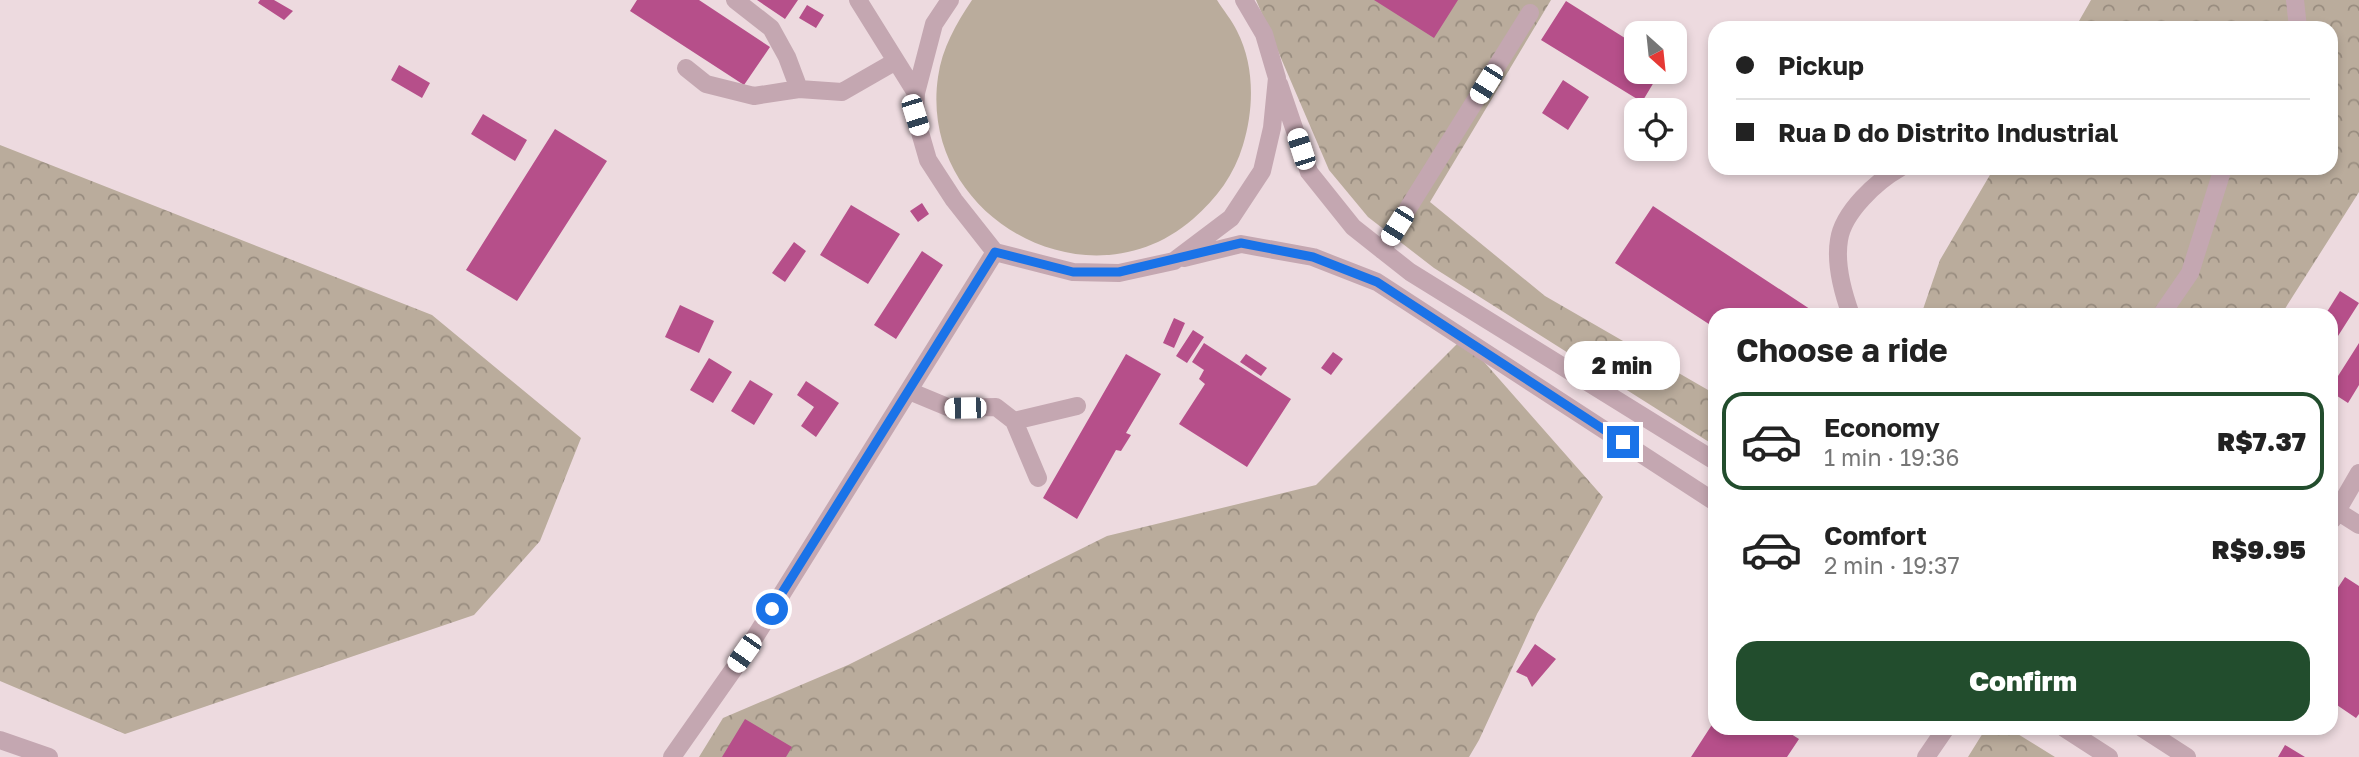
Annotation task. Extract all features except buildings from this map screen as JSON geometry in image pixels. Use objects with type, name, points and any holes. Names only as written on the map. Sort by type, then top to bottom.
[{"type":"street","points":[[735,0],[771,28],[787,57],[799,89]]},
{"type":"street","points":[[858,0],[916,93]]},
{"type":"street","points":[[950,0],[934,24],[916,93],[915,115],[928,160],[954,200],[995,252],[1073,272],[1119,272],[1241,243],[1313,257],[1377,282],[1708,497]]},
{"type":"street","points":[[1244,0],[1264,34],[1309,173],[1353,227],[1410,272],[1708,457]]},
{"type":"street","points":[[2295,0],[2297,21]]},
{"type":"street","points":[[1382,250],[1530,13]]},
{"type":"street","points":[[686,68],[706,84],[754,96],[799,89],[842,92],[896,61]]},
{"type":"street","points":[[1174,261],[1231,218],[1262,171],[1272,128],[1277,78]]},
{"type":"street","points":[[1849,308],[1840,269],[1838,242],[1842,230],[1879,180],[1888,175]]},
{"type":"street","points":[[2166,308],[2190,273],[2221,175]]},
{"type":"street","points":[[672,757],[744,653],[995,252]]},
{"type":"street","points":[[909,391],[950,408],[996,407],[1014,421],[1038,478]]},
{"type":"street","points":[[1014,421],[1077,406]]},
{"type":"street","points":[[2338,509],[2359,473]]},
{"type":"street","points":[[2338,517],[2359,525]]},
{"type":"street","points":[[1926,757],[1940,735]]},
{"type":"street","points":[[2075,735],[2109,757]]},
{"type":"street","points":[[2153,735],[2187,757]]},
{"type":"street","points":[[0,740],[49,757]]},
{"type":"green space","points":[[972,0],[1217,0],[1243,44],[1250,73],[1251,102],[1247,131],[1235,166],[1210,203],[1193,219],[1151,245],[1106,255],[1060,251],[1018,235],[982,207],[954,171],[939,127],[940,66],[960,18]]},
{"type":"green space","points":[[1256,0],[1551,0],[1430,202],[1545,296],[1708,390],[1708,441],[1434,268],[1368,217],[1329,170]]},
{"type":"green space","points":[[2091,0],[2359,0],[2359,192],[2285,308],[1923,308],[1940,260],[1990,175],[2338,175],[2338,21],[2079,21]]},
{"type":"green space","points":[[0,145],[432,315],[581,438],[540,541],[474,615],[125,734],[0,681]]},
{"type":"green space","points":[[1463,338],[1603,497],[1537,614],[1469,757],[699,757],[723,718],[848,665],[1107,536],[1316,485]]},
{"type":"green space","points":[[1982,735],[2019,735],[2055,757],[1968,757]]},
{"type":"route","points":[[772,609],[995,252],[1073,272],[1119,272],[1241,243],[1313,257],[1377,282],[1623,442]]}]
